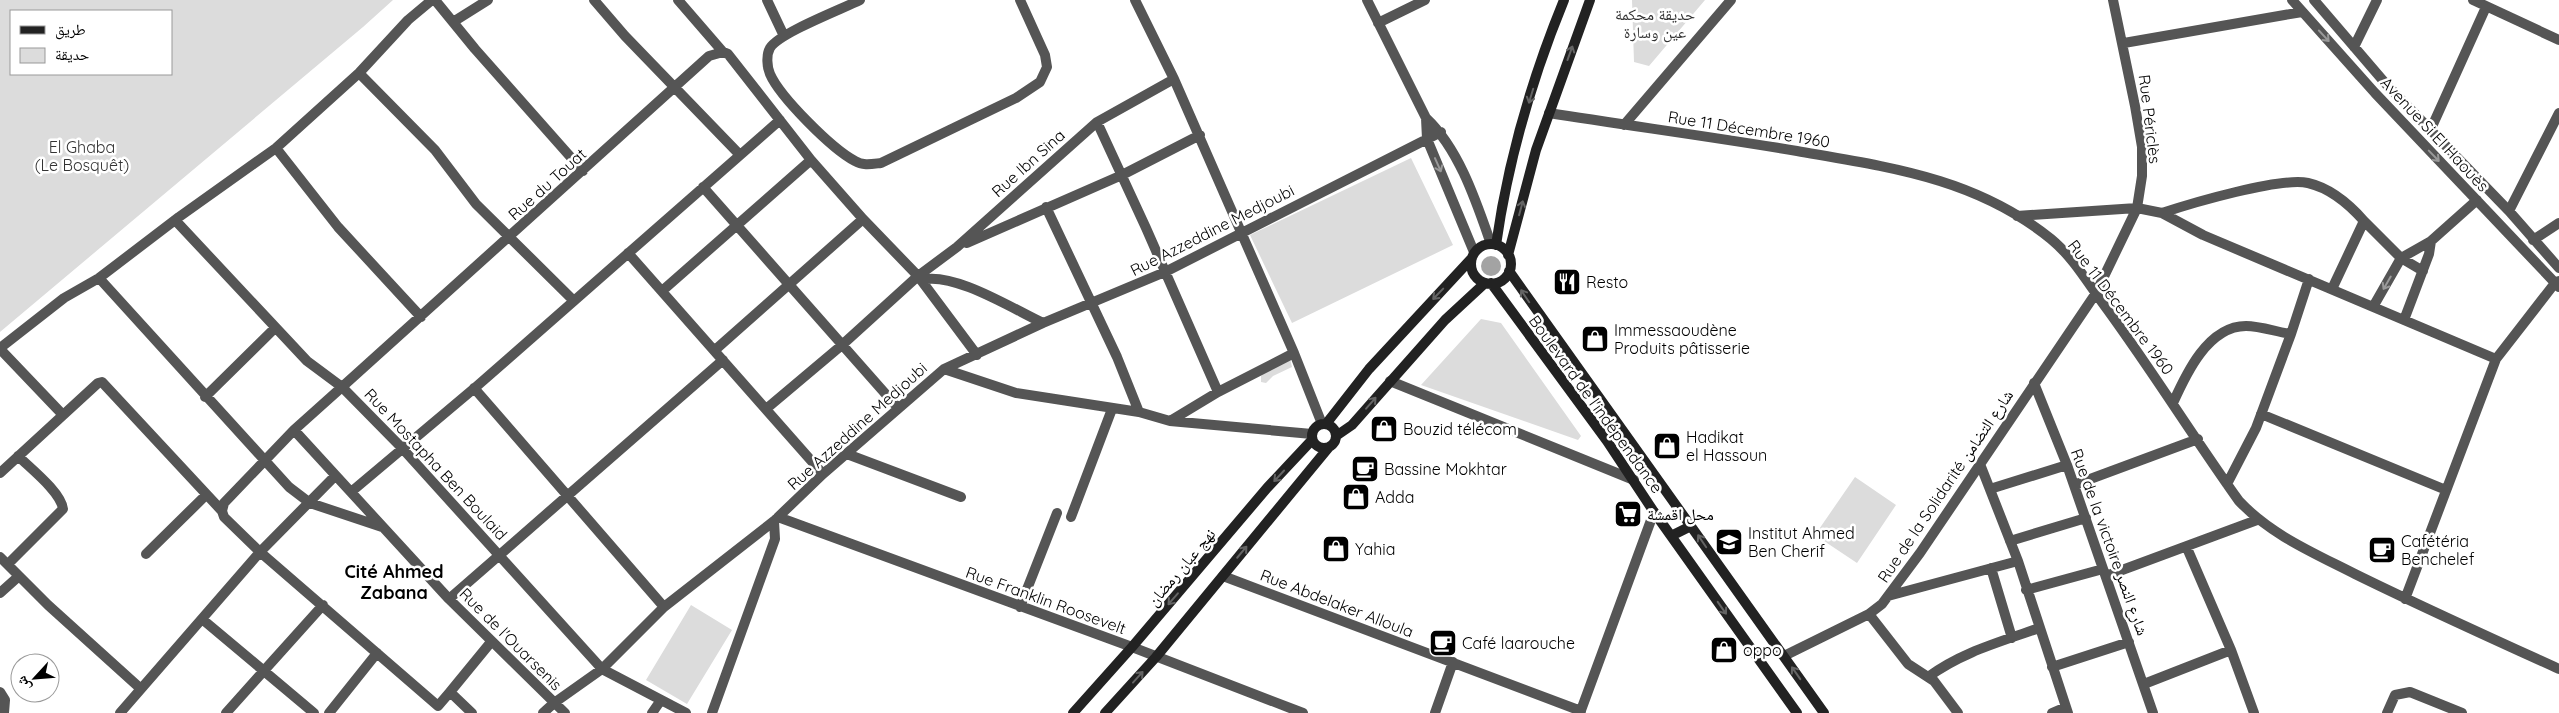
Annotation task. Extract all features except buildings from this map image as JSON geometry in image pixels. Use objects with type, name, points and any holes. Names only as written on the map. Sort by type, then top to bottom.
[{"type":"main road","points":[[1493,244],[1519,132],[1564,0]]},
{"type":"main road","points":[[1336,436],[1352,425],[1456,308],[1488,283],[1502,280],[1509,272],[1508,255],[1549,113],[1590,0]]},
{"type":"main road","points":[[1493,244],[1508,255]]},
{"type":"main road","points":[[1329,447],[1319,448],[1312,437],[1315,428],[1324,424],[1375,362],[1479,248],[1493,244]]},
{"type":"main road","points":[[1473,255],[1473,272],[1488,283]]},
{"type":"main road","name":"Boulevard de l'indépendance","points":[[1509,272],[1824,713]]},
{"type":"main road","name":"Boulevard de l'indépendance","points":[[1488,283],[1634,480],[1654,512],[1797,713]]},
{"type":"main road","points":[[1105,713],[1156,657],[1334,443],[1336,436],[1333,428],[1324,424]]},
{"type":"main road","name":"نهج عبان رمضان","points":[[1073,713],[1312,437]]},
{"type":"main road","points":[[1671,536],[1691,526]]},
{"type":"street","points":[[63,415],[0,348],[64,298],[99,278],[175,220],[276,148],[359,73],[408,20],[432,0]]},
{"type":"street","points":[[435,0],[582,171]]},
{"type":"street","points":[[454,22],[488,0]]},
{"type":"street","points":[[594,0],[625,36],[740,154]]},
{"type":"street","points":[[678,0],[723,52],[728,54],[811,160],[863,219],[920,278],[977,355]]},
{"type":"street","points":[[768,0],[784,36]]},
{"type":"street","points":[[860,0],[784,36],[770,48],[767,59],[769,73],[775,83],[815,129],[856,162],[868,165],[880,162],[1016,98],[1040,82],[1047,67],[1045,55],[1020,0]]},
{"type":"street","points":[[1135,0],[1200,135],[1324,424]]},
{"type":"street","points":[[1367,0],[1426,118],[1441,132],[1493,244]]},
{"type":"street","points":[[1378,23],[1425,0]]},
{"type":"street","points":[[1624,125],[1731,0]]},
{"type":"street","name":"Rue Périclès","points":[[2096,294],[2137,208],[2142,176],[2142,147],[2124,43],[2113,0]]},
{"type":"street","name":"Avenue Si El Haouès","points":[[2292,0],[2375,93],[2558,284]]},
{"type":"street","name":"Avenue Si El Haouès","points":[[2314,0],[2386,84],[2508,211],[2559,268]]},
{"type":"street","points":[[2354,48],[2377,0]]},
{"type":"street","points":[[2473,0],[2559,40]]},
{"type":"street","points":[[2430,131],[2486,7]]},
{"type":"street","points":[[2124,43],[2302,12]]},
{"type":"street","name":"Rue du Touat","points":[[222,511],[228,496],[294,430],[709,56],[723,52]]},
{"type":"street","points":[[359,73],[435,150],[476,204],[573,300]]},
{"type":"street","name":"Rue Ibn Sina","points":[[766,409],[957,247],[1096,122],[1174,79]]},
{"type":"street","points":[[2375,93],[2386,84]]},
{"type":"street","name":"Rue 11 Décembre 1960","points":[[1549,113],[1727,139],[1934,177],[1982,196],[2017,216],[2051,239],[2064,252],[2096,294],[2227,484],[2257,520],[2284,537],[2405,599],[2559,669]]},
{"type":"street","points":[[2508,211],[2559,115]]},
{"type":"street","points":[[1426,118],[1427,139],[1473,255]]},
{"type":"street","points":[[351,492],[474,388],[780,120]]},
{"type":"street","points":[[1096,122],[1122,175],[1218,392]]},
{"type":"street","name":"Rue Azzeddine Medjoubi","points":[[543,713],[602,669],[664,607],[776,519],[823,474],[944,369],[1043,323],[1165,272],[1441,132]]},
{"type":"street","points":[[957,247],[1122,175],[1200,135]]},
{"type":"street","points":[[276,148],[338,227],[421,317]]},
{"type":"street","points":[[662,291],[811,160]]},
{"type":"street","points":[[2162,212],[2195,202],[2298,182],[2325,189],[2354,209],[2401,258],[2423,271]]},
{"type":"street","points":[[703,187],[898,408]]},
{"type":"street","points":[[2372,307],[2401,258],[2431,241],[2477,200]]},
{"type":"street","points":[[1046,207],[1131,387],[1139,412]]},
{"type":"street","points":[[2017,216],[2137,208],[2162,212],[2203,235],[2496,359]]},
{"type":"street","points":[[715,350],[863,219]]},
{"type":"street","name":"Rue Mostapha Ben Boulaid","points":[[175,220],[275,328],[318,370],[342,387],[402,448],[501,555],[602,669],[686,713]]},
{"type":"street","points":[[2332,289],[2364,221]]},
{"type":"street","points":[[2534,240],[2559,223]]},
{"type":"street","points":[[2404,320],[2423,271],[2431,241]]},
{"type":"street","points":[[628,253],[823,474]]},
{"type":"street","points":[[920,278],[933,277],[968,287],[1043,323]]},
{"type":"street","points":[[99,278],[283,481],[310,502],[382,526]]},
{"type":"street","points":[[2227,484],[2261,414],[2292,334],[2309,279]]},
{"type":"street","points":[[2405,599],[2496,359],[2558,284]]},
{"type":"street","name":"Rue de la Solidarité شارع التضامن","points":[[1784,656],[1869,614],[1888,596],[2096,294]]},
{"type":"street","points":[[2172,403],[2197,356],[2216,338],[2232,329],[2246,326],[2292,334]]},
{"type":"street","points":[[205,397],[275,328]]},
{"type":"street","points":[[1170,421],[1218,392],[1294,353]]},
{"type":"street","points":[[449,599],[570,496],[723,360]]},
{"type":"street","points":[[944,369],[1016,393],[1139,412],[1170,421],[1312,437]]},
{"type":"street","points":[[1390,381],[1634,480]]},
{"type":"street","points":[[0,473],[98,383],[105,384],[222,511],[224,517],[260,552],[378,653],[435,710],[491,642]]},
{"type":"street","name":"Rue de la victoire شارع النصر","points":[[2034,383],[2067,465],[2153,713]]},
{"type":"street","points":[[474,388],[570,496],[664,607]]},
{"type":"street","points":[[1071,517],[1112,409]]},
{"type":"street","points":[[2261,414],[2446,490]]},
{"type":"street","name":"Rue de l'Ouarsenis","points":[[294,430],[449,599],[565,713]]},
{"type":"street","points":[[2074,485],[2198,440]]},
{"type":"street","points":[[848,454],[961,497]]},
{"type":"street","points":[[18,456],[54,492],[62,502],[62,508],[4,560],[48,606],[141,689]]},
{"type":"street","points":[[1980,464],[2018,561],[2067,710],[2052,713]]},
{"type":"street","points":[[1990,489],[2067,465]]},
{"type":"street","points":[[120,713],[260,552],[335,476]]},
{"type":"street","points":[[146,554],[206,495]]},
{"type":"street","points":[[1581,712],[1654,512]]},
{"type":"street","points":[[1020,607],[1057,513]]},
{"type":"street","points":[[2010,541],[2086,518]]},
{"type":"street","points":[[712,713],[775,538],[776,519]]},
{"type":"street","name":"Rue Franklin Roosevelt","points":[[776,519],[1132,647],[1303,713]]},
{"type":"street","points":[[2026,590],[2105,572],[2187,548],[2257,520]]},
{"type":"street","points":[[2187,548],[2231,650],[2254,713]]},
{"type":"street","points":[[1888,596],[2018,561]]},
{"type":"street","points":[[1991,568],[2012,638]]},
{"type":"street","points":[[0,593],[19,576]]},
{"type":"street","name":"Rue Abdelaker Alloula","points":[[1223,576],[1581,712]]},
{"type":"street","points":[[226,713],[324,605]]},
{"type":"street","points":[[1869,614],[1908,664],[1928,677],[1958,713]]},
{"type":"street","points":[[202,619],[314,713]]},
{"type":"street","points":[[1928,677],[1962,656],[2039,628]]},
{"type":"street","points":[[2052,667],[2129,642]]},
{"type":"street","points":[[2144,684],[2231,650]]},
{"type":"street","points":[[329,713],[378,653]]},
{"type":"street","points":[[1435,713],[1453,662]]},
{"type":"street","points":[[0,692],[5,700],[4,713]]},
{"type":"street","points":[[450,692],[472,713]]},
{"type":"street","points":[[2387,713],[2395,695],[2402,692],[2410,692],[2462,713]]},
{"type":"street","points":[[652,713],[661,700]]},
{"type":"green space","name":"El Ghaba (Le Bosquêt)","points":[[0,0],[393,0],[0,332]]},
{"type":"green space","name":"حديقة محكمة عين وسارة","points":[[1632,0],[1705,0],[1649,66],[1634,62]]},
{"type":"green space","points":[[1411,158],[1453,245],[1292,323],[1250,235]]},
{"type":"green space","points":[[1481,319],[1501,323],[1581,436],[1578,440],[1421,385]]},
{"type":"green space","points":[[1290,358],[1292,367],[1273,376],[1266,383],[1261,382],[1261,376],[1266,371]]},
{"type":"green space","points":[[1855,477],[1896,505],[1857,563],[1815,535]]},
{"type":"green space","points":[[691,605],[732,630],[687,704],[646,680]]},
{"type":"shaded area","points":[[1491,256],[1498,259],[1501,266],[1498,273],[1491,276],[1484,273],[1481,266],[1484,259]]},
{"type":"place","name":"Resto","points":[[1567,282]]},
{"type":"place","name":"Immessaoudène Produits pâtisserie","points":[[1595,339]]},
{"type":"place","name":"Bouzid télécom","points":[[1384,429]]},
{"type":"place","name":"Hadikat el Hassoun","points":[[1667,446]]},
{"type":"place","name":"Bassine Mokhtar","points":[[1365,469]]},
{"type":"place","name":"Adda","points":[[1356,497]]},
{"type":"place","name":"محل اقمشة","points":[[1628,514]]},
{"type":"place","name":"Institut Ahmed Ben Cherif","points":[[1729,542]]},
{"type":"place","name":"Yahia","points":[[1336,549]]},
{"type":"place","name":"Cafétéria Benchelef","points":[[2382,550]]},
{"type":"place","name":"Café laarouche","points":[[1443,643]]},
{"type":"place","name":"oppo","points":[[1724,650]]},
{"type":"district","name":"Cité Ahmed Zabana","points":[[394,581]]}]
